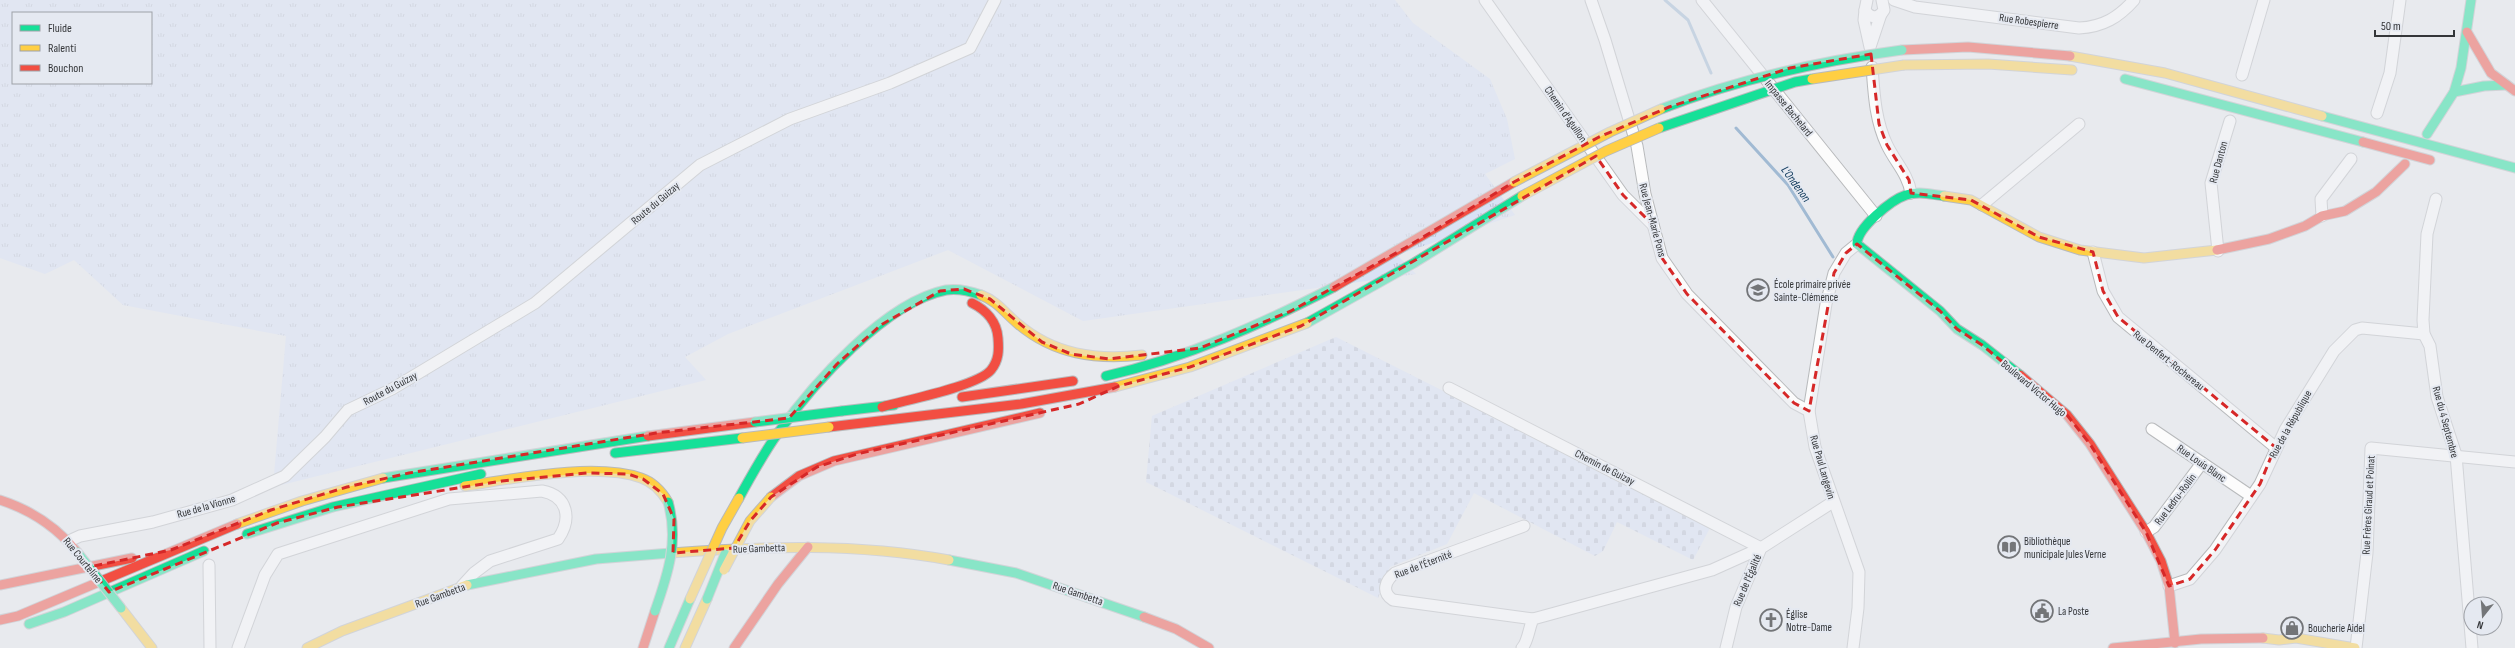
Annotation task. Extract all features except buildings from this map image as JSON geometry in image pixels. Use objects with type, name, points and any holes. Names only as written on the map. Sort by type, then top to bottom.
[{"type":"main road","points":[[2427,134],[2454,92],[2467,32],[2471,0]]},
{"type":"main road","points":[[2467,32],[2492,73],[2515,91]]},
{"type":"main road","points":[[0,620],[18,616],[171,550],[271,510],[347,487],[393,477],[656,433],[882,407],[1108,376],[1200,348],[1291,311],[1405,248],[1514,182],[1599,137],[1669,107],[1731,85],[1790,68],[1902,50],[1968,47],[2041,52],[2104,61],[2165,73],[2515,168]]},
{"type":"main road","points":[[606,454],[1021,404],[1119,386],[1190,367],[1301,326],[1414,263],[1522,196],[1606,151],[1675,121],[1726,103],[1795,82],[1904,65],[1971,62],[2028,64],[2082,71]]},
{"type":"main road","points":[[2113,76],[2159,86],[2436,162]]},
{"type":"main road","points":[[2454,92],[2484,86],[2506,85]]},
{"type":"main road","points":[[1857,244],[1857,237],[1861,230],[1876,216],[1901,198],[1911,193],[1948,196],[1970,200],[1982,205],[2039,237],[2080,250],[2144,258],[2218,251],[2269,239],[2305,226],[2322,216],[2345,211],[2363,201],[2386,184],[2405,164]]},
{"type":"main road","name":"Boulevard Victor Hugo","points":[[1857,244],[1940,311],[1957,329],[1988,350],[2067,416],[2090,444],[2146,532],[2161,561],[2169,586],[2175,643]]},
{"type":"main road","points":[[668,648],[722,528],[784,424],[813,388],[837,364],[881,325],[915,303],[940,291],[964,289],[990,299],[1042,342],[1071,354],[1109,360],[1200,348]]},
{"type":"main road","points":[[882,407],[970,385],[991,369],[999,347],[995,323],[988,314],[978,306],[962,300],[951,299],[919,311]]},
{"type":"main road","points":[[1079,404],[1119,386]]},
{"type":"main road","points":[[783,445],[812,407]]},
{"type":"main road","points":[[711,590],[719,579],[750,521],[771,498],[799,476],[834,461],[1048,411]]},
{"type":"main road","points":[[235,539],[277,523],[338,507],[494,471],[560,458],[591,455]]},
{"type":"main road","points":[[338,507],[502,481],[612,472],[643,479],[663,494],[668,502],[674,519],[672,558],[643,648]]},
{"type":"main road","name":"Rue Courteline","points":[[0,497],[41,518],[69,541],[152,648]]},
{"type":"main road","points":[[685,648],[711,590],[717,571],[745,510]]},
{"type":"main road","points":[[21,627],[64,612],[214,547]]},
{"type":"main road","name":"Rue Gambetta","points":[[307,648],[342,631],[462,586],[596,559],[751,547],[808,547],[914,554],[1016,573],[1176,629],[1209,648]]},
{"type":"main road","points":[[734,648],[778,584],[808,547]]},
{"type":"main road","points":[[0,585],[171,550]]},
{"type":"main road","points":[[2113,648],[2222,638],[2279,640],[2296,638],[2356,648]]},
{"type":"main road","points":[[2279,640],[2285,648]]},
{"type":"street","name":"Route du Guizay","points":[[325,437],[348,410],[392,389],[535,302],[700,165],[790,119],[890,83],[970,48],[995,0]]},
{"type":"street","name":"Chemin d'Aguillon","points":[[1485,0],[1623,195],[1652,224]]},
{"type":"street","name":"Rue Jean-Marie Pons","points":[[1591,0],[1605,40],[1637,146],[1652,224],[1662,258],[1687,294],[1794,403],[1809,411]]},
{"type":"street","name":"Impasse Bachelard","points":[[1702,0],[1876,216]]},
{"type":"street","points":[[1870,47],[1882,14],[1884,6],[1882,0]]},
{"type":"street","points":[[1894,0],[1915,7]]},
{"type":"street","name":"Rue Robespierre","points":[[1915,7],[2079,28],[2095,27],[2111,20],[2124,11],[2134,0]]},
{"type":"street","points":[[2242,75],[2264,0]]},
{"type":"street","points":[[2376,113],[2390,73],[2400,0]]},
{"type":"street","points":[[1865,3],[1872,16],[1915,7]]},
{"type":"street","points":[[1865,3],[1864,20],[1870,47],[1874,102],[1879,124],[1887,145],[1909,180],[1911,193]]},
{"type":"street","name":"Rue Danton","points":[[2218,251],[2211,183],[2230,121]]},
{"type":"street","points":[[1982,205],[2079,124]]},
{"type":"street","points":[[2322,216],[2321,199],[2351,159]]},
{"type":"street","name":"Rue du 4 Septembre","points":[[2436,199],[2427,234],[2424,334],[2430,346],[2437,397],[2456,455],[2472,648]]},
{"type":"street","name":"Rue Paul Langevin","points":[[1853,648],[1858,608],[1859,572],[1833,502],[1815,447],[1809,411],[1826,304],[1834,273],[1846,253],[1857,244]]},
{"type":"street","name":"Rue Denfert-Rochereau","points":[[2093,252],[2103,291],[2118,317],[2275,447]]},
{"type":"street","name":"Rue de la République","points":[[2169,586],[2190,580],[2215,550],[2260,484],[2275,447],[2334,351],[2355,330],[2362,328],[2424,334]]},
{"type":"street","name":"Chemin de Guizay","points":[[1449,388],[1761,548]]},
{"type":"street","name":"Rue Louis Blanc","points":[[2152,429],[2251,496]]},
{"type":"street","name":"Rue de la Vionne","points":[[69,541],[80,536],[153,522],[232,500],[285,476],[325,437]]},
{"type":"street","name":"Rue Frères Giraud et Poinat","points":[[2356,648],[2366,553],[2371,448],[2456,455]]},
{"type":"street","points":[[2456,455],[2515,462]]},
{"type":"street","name":"Rue Ledru-Rollin","points":[[2146,532],[2154,527],[2202,463]]},
{"type":"street","points":[[238,648],[265,574],[278,554],[449,499],[542,491],[556,496],[566,512],[567,523],[558,539],[490,561],[474,573],[462,586]]},
{"type":"street","name":"Rue de l'Égalité","points":[[1726,648],[1736,607],[1761,548],[1833,502]]},
{"type":"street","name":"Rue de l'Éternité","points":[[1524,526],[1395,573],[1387,581],[1385,589],[1386,593],[1393,600],[1533,619],[1712,570],[1761,548]]},
{"type":"street","points":[[209,566],[210,648]]},
{"type":"street","points":[[1522,648],[1533,619]]},
{"type":"highlighted area","points":[[1871,54],[1879,124],[1887,145],[1909,180],[1911,193],[1971,200],[2039,237],[2093,252],[2103,291],[2118,317],[2275,447],[2260,484],[2215,550],[2190,579],[2169,586],[2146,532],[2090,444],[2067,415],[1982,345],[1957,329],[1940,311],[1857,244],[1846,253],[1834,273],[1809,411],[1794,403],[1687,294],[1662,258],[1652,224],[1623,195],[1596,156],[1301,326],[1190,367],[1119,386],[1079,404],[857,454],[817,467],[771,497],[750,521],[734,548],[673,553],[674,519],[663,494],[643,479],[628,474],[587,473],[502,481],[338,507],[277,523],[109,592],[89,567],[171,550],[271,510],[347,487],[409,473],[656,433],[789,418],[837,364],[881,325],[940,291],[964,289],[990,299],[1042,342],[1071,354],[1109,359],[1200,348],[1291,311],[1405,248],[1514,182],[1599,137],[1669,107],[1790,68]]},
{"type":"green space","points":[[0,0],[1395,0],[1413,23],[1490,79],[1507,119],[1515,159],[1485,174],[1515,215],[1397,255],[1416,274],[1083,321],[948,250],[728,334],[685,357],[706,380],[273,487],[286,336],[123,305],[74,260],[45,274],[0,258]]},
{"type":"green space","points":[[1336,337],[1711,526],[1693,560],[1617,522],[1603,551],[1595,556],[1474,493],[1447,544],[1390,567],[1378,598],[1146,482],[1152,416]]},
{"type":"waterway","name":"L'Ondenon","points":[[1665,0],[1688,20],[1711,73]]},
{"type":"waterway","name":"L'Ondenon","points":[[1736,128],[1788,185],[1833,257]]},
{"type":"traffic: fast","points":[[2427,134],[2454,92],[2461,68],[2471,0]]},
{"type":"traffic: fast","points":[[1661,109],[1690,98],[1780,72],[1871,54],[1902,50]]},
{"type":"traffic: fast","points":[[1659,128],[1795,82],[1812,79]]},
{"type":"traffic: fast","points":[[2125,79],[2363,142]]},
{"type":"traffic: fast","points":[[2454,92],[2484,86],[2507,85]]},
{"type":"traffic: fast","points":[[2322,116],[2515,168]]},
{"type":"traffic: fast","points":[[1944,196],[1915,193],[1900,198],[1876,215],[1863,230],[1858,238],[1857,244],[1940,311],[1957,329],[1982,345],[2020,375]]},
{"type":"traffic: fast","points":[[1307,323],[1414,263],[1522,196]]},
{"type":"traffic: fast","points":[[1106,376],[1165,360],[1223,339],[1334,287]]},
{"type":"traffic: fast","points":[[739,498],[767,449],[792,414],[830,370],[875,328],[899,311],[923,298],[946,290],[964,290],[981,295]]},
{"type":"traffic: fast","points":[[842,411],[894,405]]},
{"type":"traffic: fast","points":[[755,422],[842,411]]},
{"type":"traffic: fast","points":[[383,478],[648,436]]},
{"type":"traffic: fast","points":[[615,453],[742,438]]},
{"type":"traffic: fast","points":[[247,534],[333,507],[481,474]]},
{"type":"traffic: fast","points":[[655,611],[668,571],[672,544],[671,516],[668,502]]},
{"type":"traffic: fast","points":[[29,624],[64,612],[204,551]]},
{"type":"traffic: fast","points":[[77,552],[121,608]]},
{"type":"traffic: fast","points":[[467,585],[596,559],[671,553]]},
{"type":"traffic: fast","points":[[707,599],[725,554]]},
{"type":"traffic: fast","points":[[949,560],[1016,573],[1144,617]]},
{"type":"traffic: fast","points":[[669,648],[690,599]]},
{"type":"traffic: slow","points":[[2070,56],[2165,73],[2322,116]]},
{"type":"traffic: slow","points":[[1904,65],[1988,64],[2072,70]]},
{"type":"traffic: slow","points":[[1812,79],[1904,65]]},
{"type":"traffic: slow","points":[[1514,182],[1610,132],[1661,109]]},
{"type":"traffic: slow","points":[[1522,196],[1606,151],[1659,128]]},
{"type":"traffic: slow","points":[[1944,196],[1971,200],[2039,237],[2080,250],[2144,258],[2217,250]]},
{"type":"traffic: slow","points":[[981,295],[996,304],[1031,334],[1061,349],[1092,356],[1108,357],[1142,355]]},
{"type":"traffic: slow","points":[[1115,387],[1190,367],[1307,323]]},
{"type":"traffic: slow","points":[[742,438],[829,427]]},
{"type":"traffic: slow","points":[[465,486],[554,473],[622,473],[641,478],[649,482],[657,488],[668,502]]},
{"type":"traffic: slow","points":[[237,524],[302,501],[383,478]]},
{"type":"traffic: slow","points":[[724,570],[750,521],[771,497]]},
{"type":"traffic: slow","points":[[690,599],[722,528],[739,498]]},
{"type":"traffic: slow","points":[[671,553],[741,549],[845,548],[949,560]]},
{"type":"traffic: slow","points":[[307,648],[342,631],[467,585]]},
{"type":"traffic: slow","points":[[685,648],[707,599]]},
{"type":"traffic: slow","points":[[121,608],[152,648]]},
{"type":"traffic: slow","points":[[2263,638],[2279,640],[2296,638],[2355,648]]},
{"type":"traffic: jam","points":[[2467,32],[2491,73],[2515,91]]},
{"type":"traffic: jam","points":[[1902,50],[1968,47],[2070,56]]},
{"type":"traffic: jam","points":[[2363,142],[2430,160]]},
{"type":"traffic: jam","points":[[2217,250],[2269,239],[2305,226],[2322,216],[2345,211],[2376,192],[2405,164]]},
{"type":"traffic: jam","points":[[1334,287],[1514,182]]},
{"type":"traffic: jam","points":[[882,407],[972,382],[984,376],[991,370],[998,355],[997,332],[990,317],[982,309],[972,303]]},
{"type":"traffic: jam","points":[[2020,375],[2067,415],[2090,444],[2146,532],[2161,561],[2169,586],[2175,643]]},
{"type":"traffic: jam","points":[[962,397],[1073,381]]},
{"type":"traffic: jam","points":[[829,427],[1021,404],[1115,387]]},
{"type":"traffic: jam","points":[[771,497],[799,476],[834,461],[1040,413]]},
{"type":"traffic: jam","points":[[648,436],[755,422]]},
{"type":"traffic: jam","points":[[0,500],[22,509],[42,520],[60,534],[77,552]]},
{"type":"traffic: jam","points":[[0,620],[18,616],[237,524]]},
{"type":"traffic: jam","points":[[734,648],[778,584],[808,547]]},
{"type":"traffic: jam","points":[[0,585],[132,558]]},
{"type":"traffic: jam","points":[[643,648],[655,611]]},
{"type":"traffic: jam","points":[[1144,617],[1176,629],[1209,648]]},
{"type":"traffic: jam","points":[[2113,648],[2201,639],[2263,638]]},
{"type":"place","name":"École primaire privée Sainte-Clémence","points":[[1758,290]]},
{"type":"place","name":"Bibliothèque municipale Jules Verne","points":[[2009,547]]},
{"type":"place","name":"La Poste","points":[[2042,611]]},
{"type":"place","name":"Église Notre-Dame","points":[[1771,620]]},
{"type":"place","name":"Boucherie Aidel","points":[[2292,628]]}]
